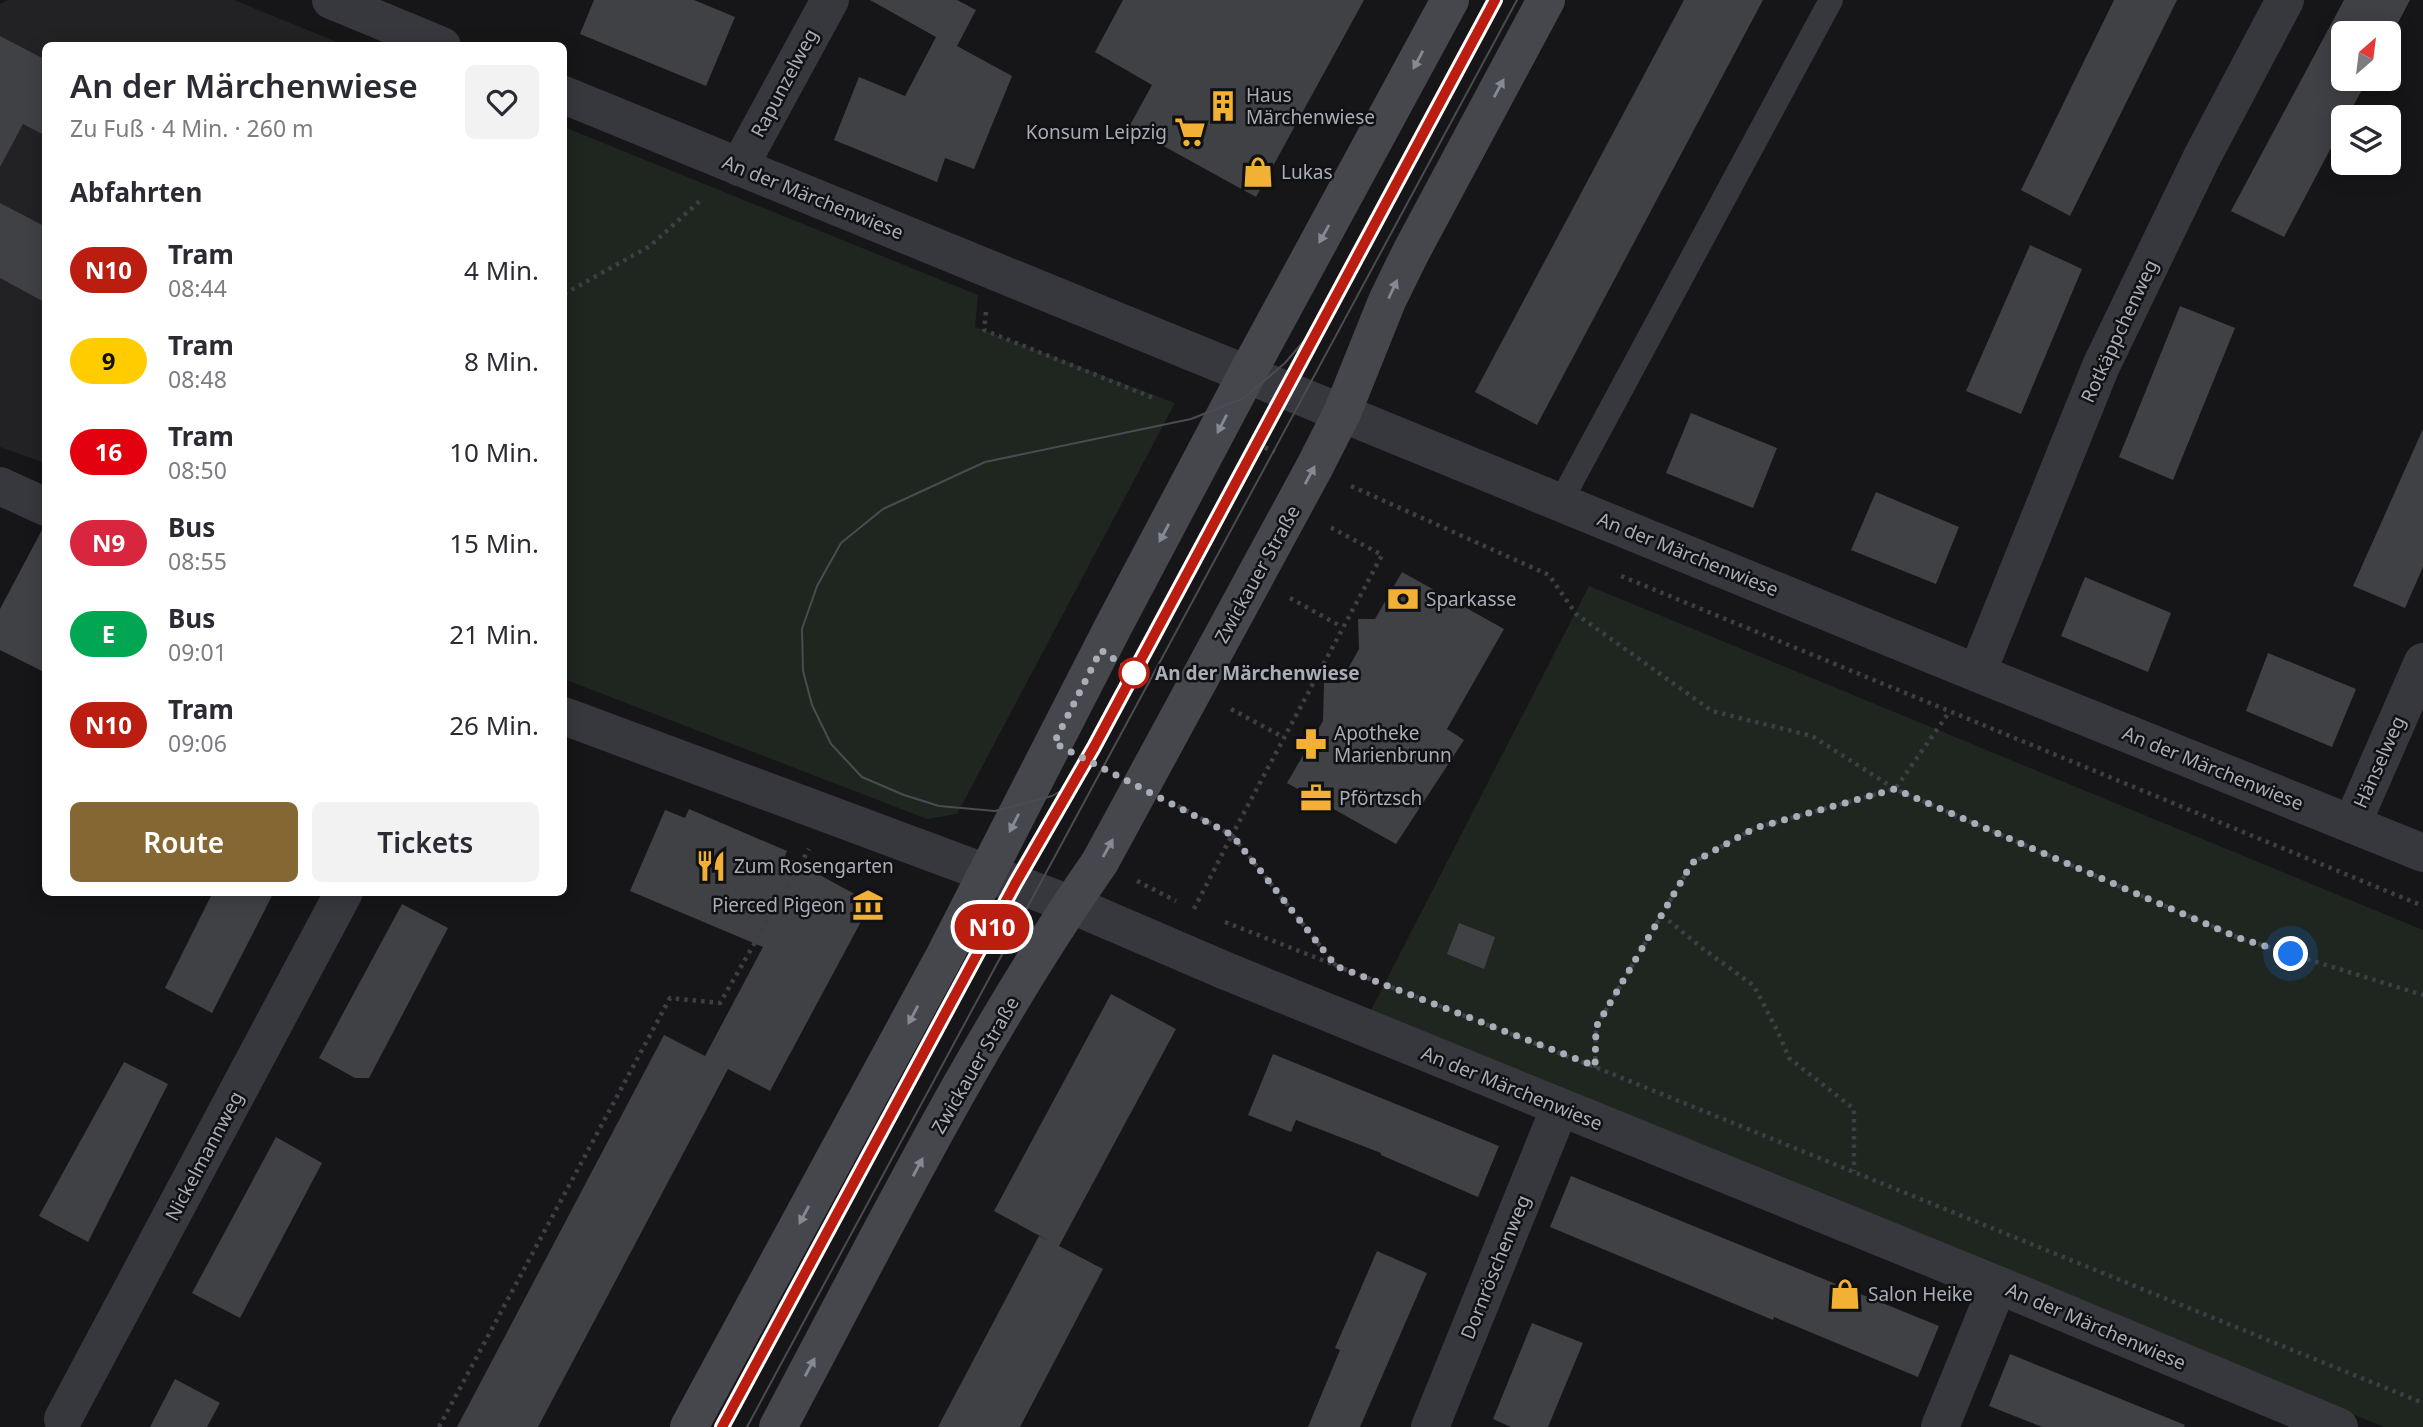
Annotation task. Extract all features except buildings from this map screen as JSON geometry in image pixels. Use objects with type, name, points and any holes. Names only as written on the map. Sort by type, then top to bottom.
[{"type":"main road","points":[[689,1427],[989,874],[1113,627],[1450,0]]},
{"type":"main road","name":"Zwickauer Straße","points":[[778,1427],[974,1062],[1070,904],[1100,862],[1294,506],[1342,413],[1411,252],[1546,0]]},
{"type":"street","points":[[331,0],[432,42]]},
{"type":"street","name":"Rapunzelweg","points":[[739,167],[830,0]]},
{"type":"street","name":"Rotkäppchenweg","points":[[1977,673],[2101,366],[2202,157],[2285,0]]},
{"type":"street","name":"An der Märchenwiese","points":[[567,96],[2423,853]]},
{"type":"street","points":[[2,491],[42,505]]},
{"type":"street","name":"Hänselweg","points":[[2353,824],[2423,662]]},
{"type":"street","name":"An der Märchenwiese","points":[[567,717],[1070,904],[1226,971],[1998,1285],[2339,1427]]},
{"type":"street","name":"Nickelmannweg","points":[[64,1419],[343,896]]},
{"type":"street","name":"Dornröschenweg","points":[[1430,1427],[1571,1112]]},
{"type":"street","points":[[1940,1427],[1998,1285]]},
{"type":"lane","points":[[1561,502],[1832,0]]},
{"type":"path","points":[[567,292],[650,246],[739,167]]},
{"type":"path","points":[[1256,443],[1282,455]]},
{"type":"path","points":[[1344,482],[1549,575],[1576,614],[1712,711],[1812,736],[1895,789],[2239,938],[2423,995]]},
{"type":"path","points":[[1100,862],[1194,909],[1382,555],[1294,506]]},
{"type":"path","points":[[1617,574],[2423,905]]},
{"type":"path","points":[[1254,578],[1342,627]]},
{"type":"path","points":[[1571,1112],[1595,1066],[1596,1027],[1692,863],[1755,828],[1895,789],[1977,673]]},
{"type":"path","points":[[1194,688],[1283,737]]},
{"type":"path","points":[[1141,786],[1232,835],[1336,966]]},
{"type":"path","points":[[439,1427],[670,998],[720,1003],[827,814]]},
{"type":"path","points":[[1662,915],[1754,986],[1789,1058],[1854,1109],[1854,1172]]},
{"type":"path","points":[[1220,920],[1595,1066],[2423,1403]]},
{"type":"shaded area","points":[[8,0],[234,0],[337,42],[42,42],[42,462],[0,447],[0,4]]},
{"type":"shaded area","points":[[567,128],[978,295],[975,327],[1175,403],[957,814],[927,819],[567,680]]},
{"type":"shaded area","points":[[1589,586],[2423,930],[2423,1427],[2384,1427],[1371,1010]]},
{"type":"tram line","points":[[722,1427],[1015,884],[1094,747],[1495,0]]},
{"type":"tram line","name":"N10","points":[[722,1427],[1015,884],[1094,747],[1495,0]]},
{"type":"tram line","points":[[747,1427],[1517,0]]},
{"type":"tram line","points":[[1070,786],[1052,796],[995,811],[939,806],[862,777],[831,744],[812,705],[803,671],[802,629],[817,586],[841,543],[883,509],[985,462],[1191,419],[1244,398],[1285,363],[1303,342]]},
{"type":"place","name":"Haus Märchenwiese","points":[[1223,106]]},
{"type":"place","name":"Konsum Leipzig","points":[[1190,132]]},
{"type":"place","name":"Lukas","points":[[1258,172]]},
{"type":"place","name":"Sparkasse","points":[[1403,599]]},
{"type":"place","name":"An der Märchenwiese","points":[[1134,673]]},
{"type":"place","name":"Apotheke Marienbrunn","points":[[1311,744]]},
{"type":"place","name":"Pförtzsch","points":[[1316,798]]},
{"type":"place","name":"Zum Rosengarten","points":[[711,866]]},
{"type":"place","name":"Pierced Pigeon","points":[[868,905]]},
{"type":"place","name":"Salon Heike","points":[[1845,1294]]},
{"type":"route","points":[[1134,673],[1101,650],[1054,743],[1232,835],[1336,966],[1595,1066],[1596,1027],[1692,863],[1755,828],[1895,789],[2239,938],[2291,954]]}]
